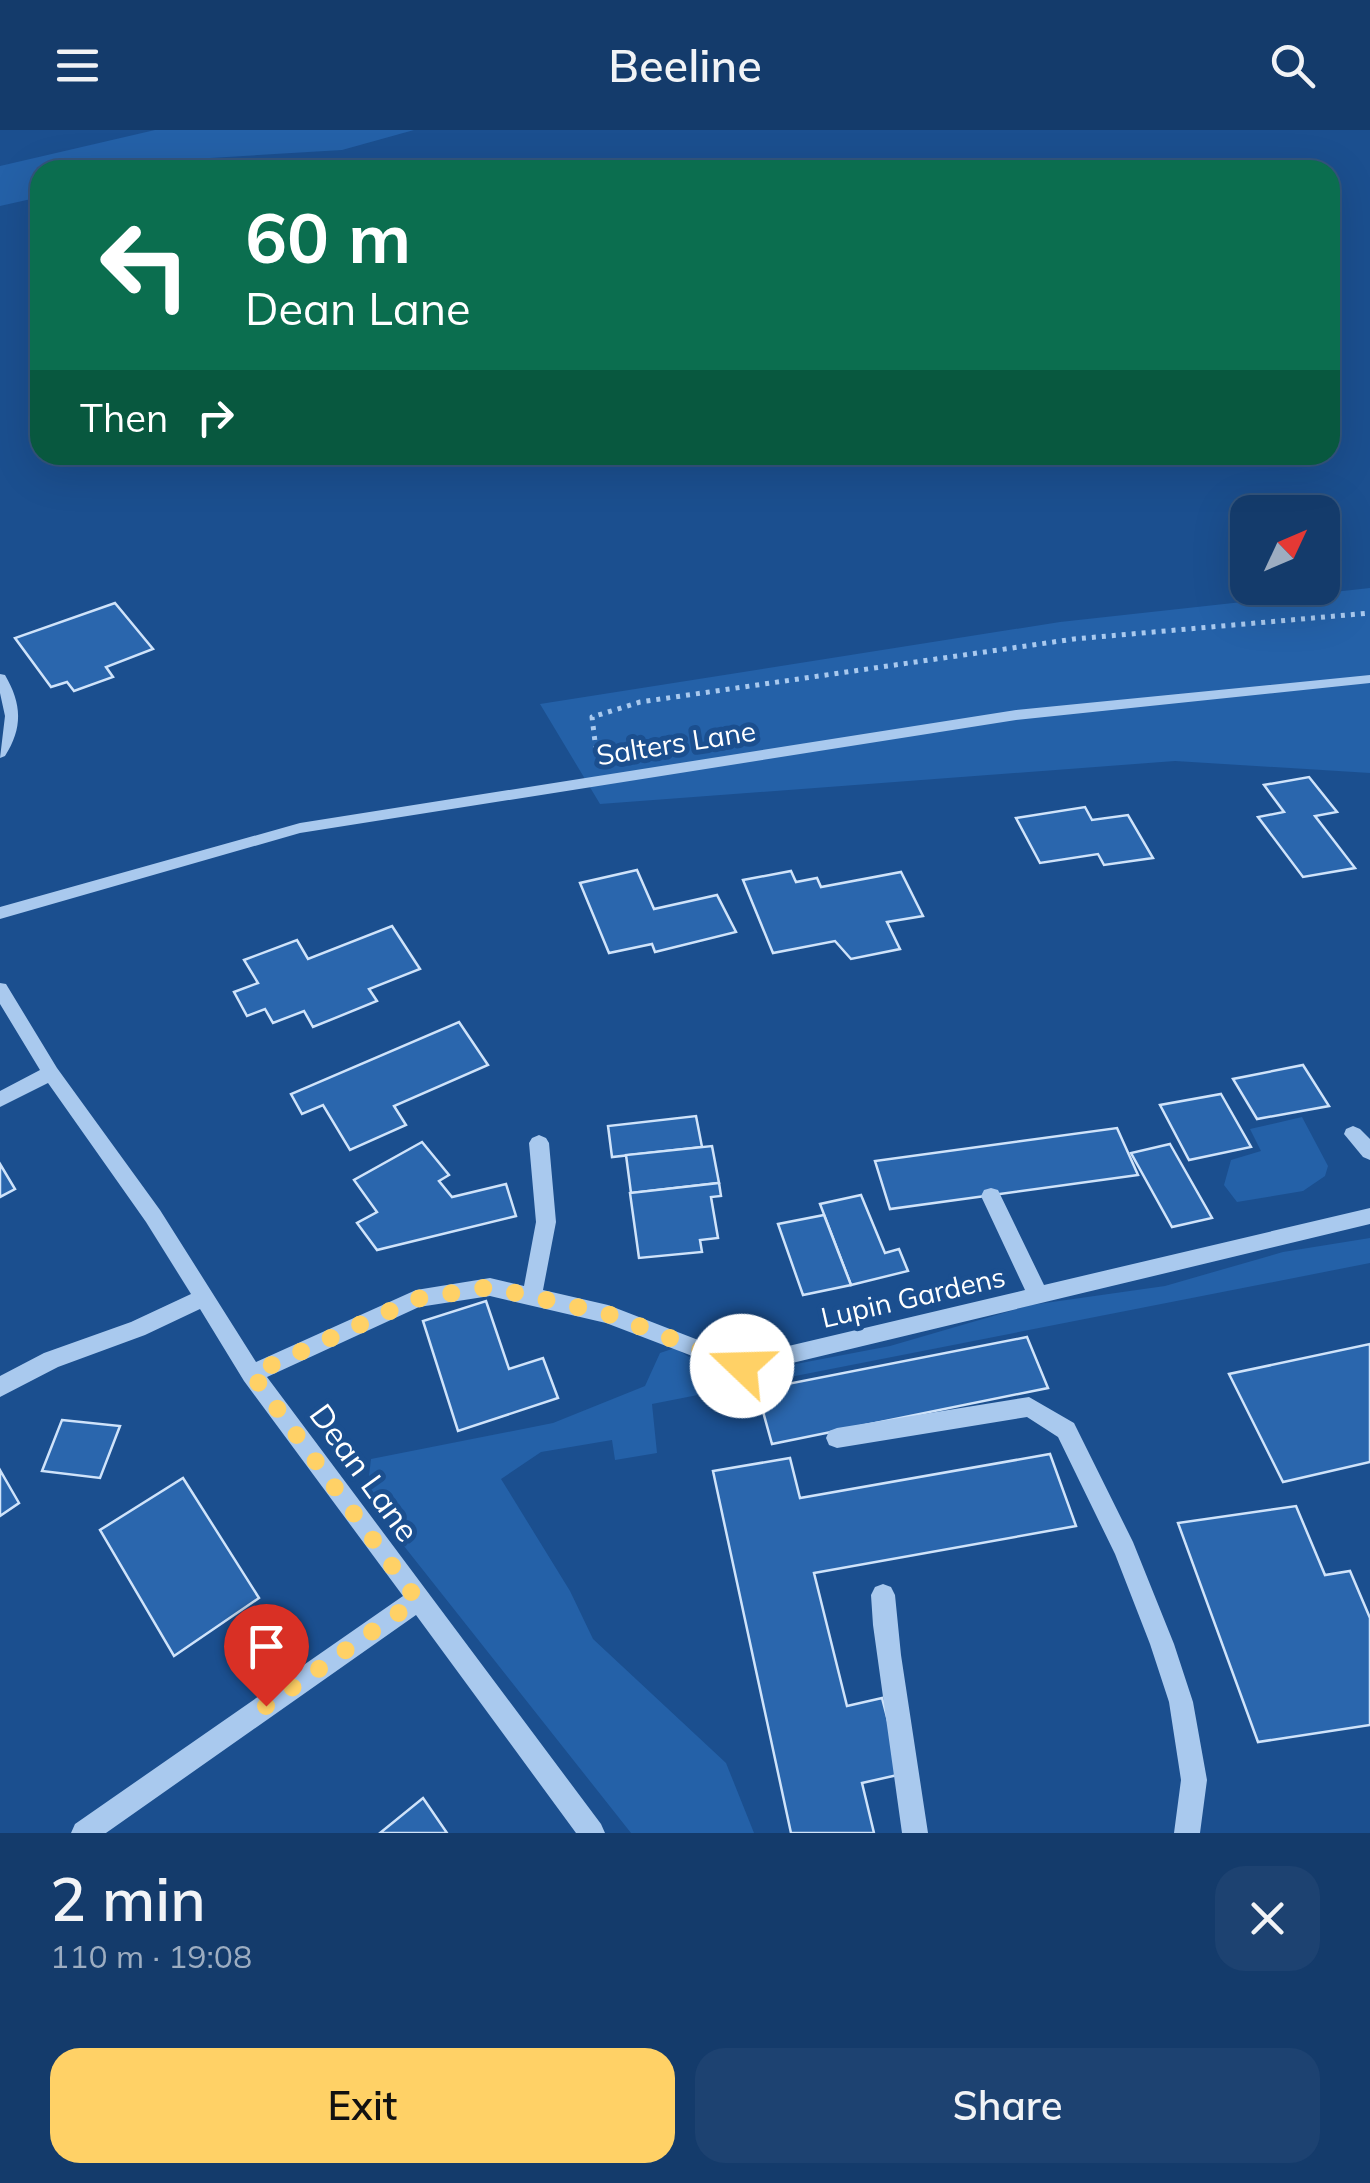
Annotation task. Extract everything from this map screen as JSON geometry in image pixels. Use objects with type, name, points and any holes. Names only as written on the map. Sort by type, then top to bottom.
[{"type":"street","points":[[0,678],[13,705],[13,726],[0,753]]},
{"type":"street","name":"Salters Lane","points":[[0,913],[300,828],[1016,716],[1370,679]]},
{"type":"street","name":"Dean Lane","points":[[0,989],[51,1072],[153,1216],[252,1374],[592,1833]]},
{"type":"street","points":[[0,1100],[51,1072]]},
{"type":"street","points":[[1353,1134],[1370,1152]]},
{"type":"street","points":[[532,1296],[546,1222],[539,1142]]},
{"type":"street","points":[[991,1196],[1038,1295]]},
{"type":"street","name":"Lupin Gardens","points":[[252,1374],[416,1299],[490,1287],[608,1314],[742,1366],[1370,1216]]},
{"type":"street","points":[[0,1387],[52,1360],[138,1329],[204,1297]]},
{"type":"street","points":[[837,1438],[1029,1407],[1066,1430],[1125,1550],[1181,1702],[1194,1780],[1187,1833]]},
{"type":"street","points":[[884,1595],[886,1660],[903,1732],[915,1833]]},
{"type":"street","points":[[84,1833],[417,1600]]},
{"type":"path","points":[[605,780],[593,738],[592,717],[640,702],[1074,639],[1370,614]]},
{"type":"shaded area","points":[[155,130],[414,130],[342,150],[202,160],[30,160],[30,199],[0,206],[0,166]]},
{"type":"shaded area","points":[[1370,588],[1370,773],[1175,761],[600,804],[540,704],[1060,622],[1230,603],[1340,605],[1340,591]]},
{"type":"shaded area","points":[[1302,1117],[1328,1166],[1325,1176],[1303,1191],[1237,1202],[1224,1185],[1231,1160],[1261,1151],[1250,1129]]},
{"type":"shaded area","points":[[1370,1238],[1370,1263],[652,1404],[657,1453],[615,1460],[612,1440],[541,1452],[501,1479],[570,1591],[593,1639],[726,1763],[754,1833],[631,1833],[367,1494],[371,1459],[553,1423],[645,1386],[660,1353],[675,1348],[692,1359],[728,1372],[759,1371],[890,1346],[1031,1305],[1165,1286],[1283,1252]]},
{"type":"building","points":[[115,603],[153,649],[106,667],[113,677],[74,691],[67,682],[51,687],[15,638]]},
{"type":"building","points":[[1309,777],[1337,812],[1315,816],[1355,868],[1303,877],[1258,817],[1284,812],[1264,785]]},
{"type":"building","points":[[1085,807],[1092,820],[1128,815],[1153,858],[1104,865],[1098,854],[1040,863],[1016,818]]},
{"type":"building","points":[[637,870],[654,909],[717,895],[736,932],[655,952],[652,944],[609,953],[580,883]]},
{"type":"building","points":[[791,871],[796,882],[817,878],[821,887],[901,872],[923,916],[887,922],[900,949],[851,959],[835,941],[773,953],[743,880]]},
{"type":"building","points":[[392,926],[420,969],[369,989],[377,1001],[313,1027],[304,1011],[273,1023],[265,1009],[247,1016],[234,992],[258,983],[244,960],[297,940],[308,959]]},
{"type":"building","points":[[459,1022],[488,1065],[394,1106],[406,1125],[350,1150],[323,1105],[302,1114],[291,1094]]},
{"type":"building","points":[[1303,1065],[1329,1106],[1257,1119],[1233,1079]]},
{"type":"building","points":[[1221,1094],[1251,1147],[1189,1160],[1160,1105]]},
{"type":"building","points":[[696,1116],[702,1147],[612,1157],[608,1126]]},
{"type":"building","points":[[1117,1128],[1138,1175],[890,1209],[875,1161]]},
{"type":"building","points":[[422,1142],[449,1175],[439,1181],[452,1197],[506,1184],[516,1216],[377,1250],[357,1223],[377,1212],[354,1180]]},
{"type":"building","points":[[1170,1144],[1212,1218],[1172,1227],[1131,1153]]},
{"type":"building","points":[[712,1146],[719,1183],[631,1193],[626,1155]]},
{"type":"building","points":[[0,1164],[15,1189],[0,1197]]},
{"type":"building","points":[[719,1183],[721,1196],[711,1197],[718,1238],[700,1240],[702,1252],[639,1258],[630,1193]]},
{"type":"building","points":[[861,1195],[885,1253],[899,1249],[908,1271],[851,1285],[820,1204]]},
{"type":"building","points":[[824,1215],[851,1285],[803,1295],[778,1224]]},
{"type":"building","points":[[486,1301],[509,1369],[543,1358],[558,1398],[458,1431],[423,1321]]},
{"type":"building","points":[[1027,1337],[1048,1388],[772,1444],[757,1390]]},
{"type":"building","points":[[1370,1344],[1370,1462],[1283,1482],[1229,1374]]},
{"type":"building","points":[[62,1420],[120,1426],[100,1478],[42,1471]]},
{"type":"building","points":[[1050,1454],[1076,1526],[814,1573],[847,1706],[882,1698],[902,1774],[862,1783],[874,1833],[791,1833],[713,1471],[790,1458],[800,1498]]},
{"type":"building","points":[[0,1470],[19,1503],[0,1516]]},
{"type":"building","points":[[183,1478],[259,1598],[174,1656],[100,1530]]},
{"type":"building","points":[[1296,1506],[1325,1575],[1350,1571],[1370,1618],[1370,1725],[1258,1742],[1178,1523]]},
{"type":"building","points":[[423,1798],[447,1833],[380,1833]]},
{"type":"route","points":[[266,1706],[417,1600],[252,1374],[416,1299],[490,1287],[608,1314],[742,1366]]}]
